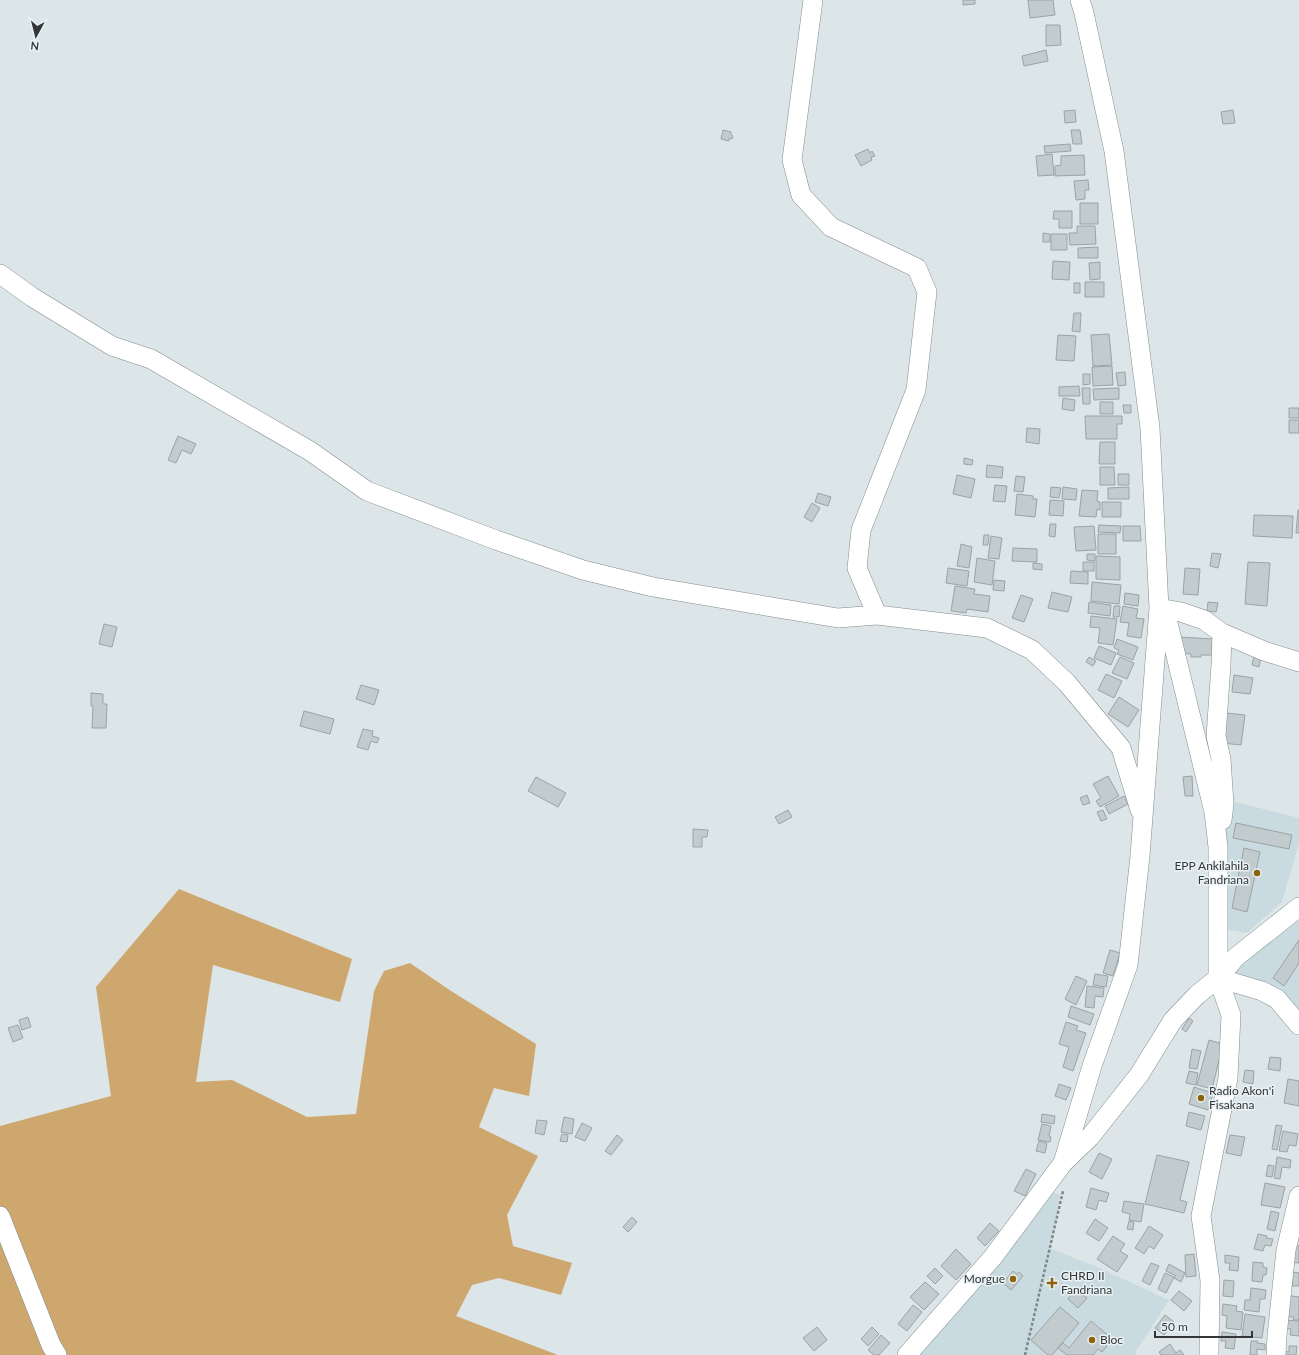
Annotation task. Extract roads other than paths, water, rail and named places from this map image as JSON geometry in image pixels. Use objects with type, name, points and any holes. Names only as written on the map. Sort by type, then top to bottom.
[{"type":"street","points":[[813,0],[792,160],[801,195],[831,227],[917,268],[928,292],[916,390],[861,530],[856,568],[877,615]]},
{"type":"street","points":[[1063,1163],[1092,1066],[1128,965],[1143,818],[1159,608],[1150,428],[1114,151],[1080,0]]},
{"type":"street","points":[[0,274],[32,296],[112,346],[151,359],[310,451],[367,490],[496,540],[583,570],[653,587],[838,618],[877,615],[988,628],[1032,650],[1067,683],[1121,748],[1143,818]]},
{"type":"street","points":[[1159,608],[1182,612],[1204,620],[1222,633],[1264,651],[1299,662]]},
{"type":"street","points":[[1159,608],[1167,619],[1214,812],[1218,847],[1218,978],[1231,1015],[1228,1078],[1201,1216],[1210,1280],[1209,1355]]},
{"type":"street","points":[[1218,847],[1224,804],[1221,759],[1216,736],[1222,633]]},
{"type":"street","points":[[907,1355],[992,1257],[1063,1163],[1090,1137],[1139,1075],[1173,1020],[1197,995],[1218,978],[1236,957],[1299,907]]},
{"type":"street","points":[[1218,978],[1262,991],[1277,1000],[1299,1025]]},
{"type":"street","points":[[1276,1355],[1286,1250],[1299,1196]]},
{"type":"street","points":[[0,1216],[51,1345],[57,1355]]},
{"type":"place","name":"EPP Ankilahila Fandriana","points":[[1257,873]]},
{"type":"place","name":"Radio Akon'i Fisakana","points":[[1201,1098]]},
{"type":"place","name":"Morgue","points":[[1013,1279]]},
{"type":"place","name":"CHRD II Fandriana","points":[[1052,1283]]},
{"type":"place","name":"Bloc","points":[[1092,1340]]}]
